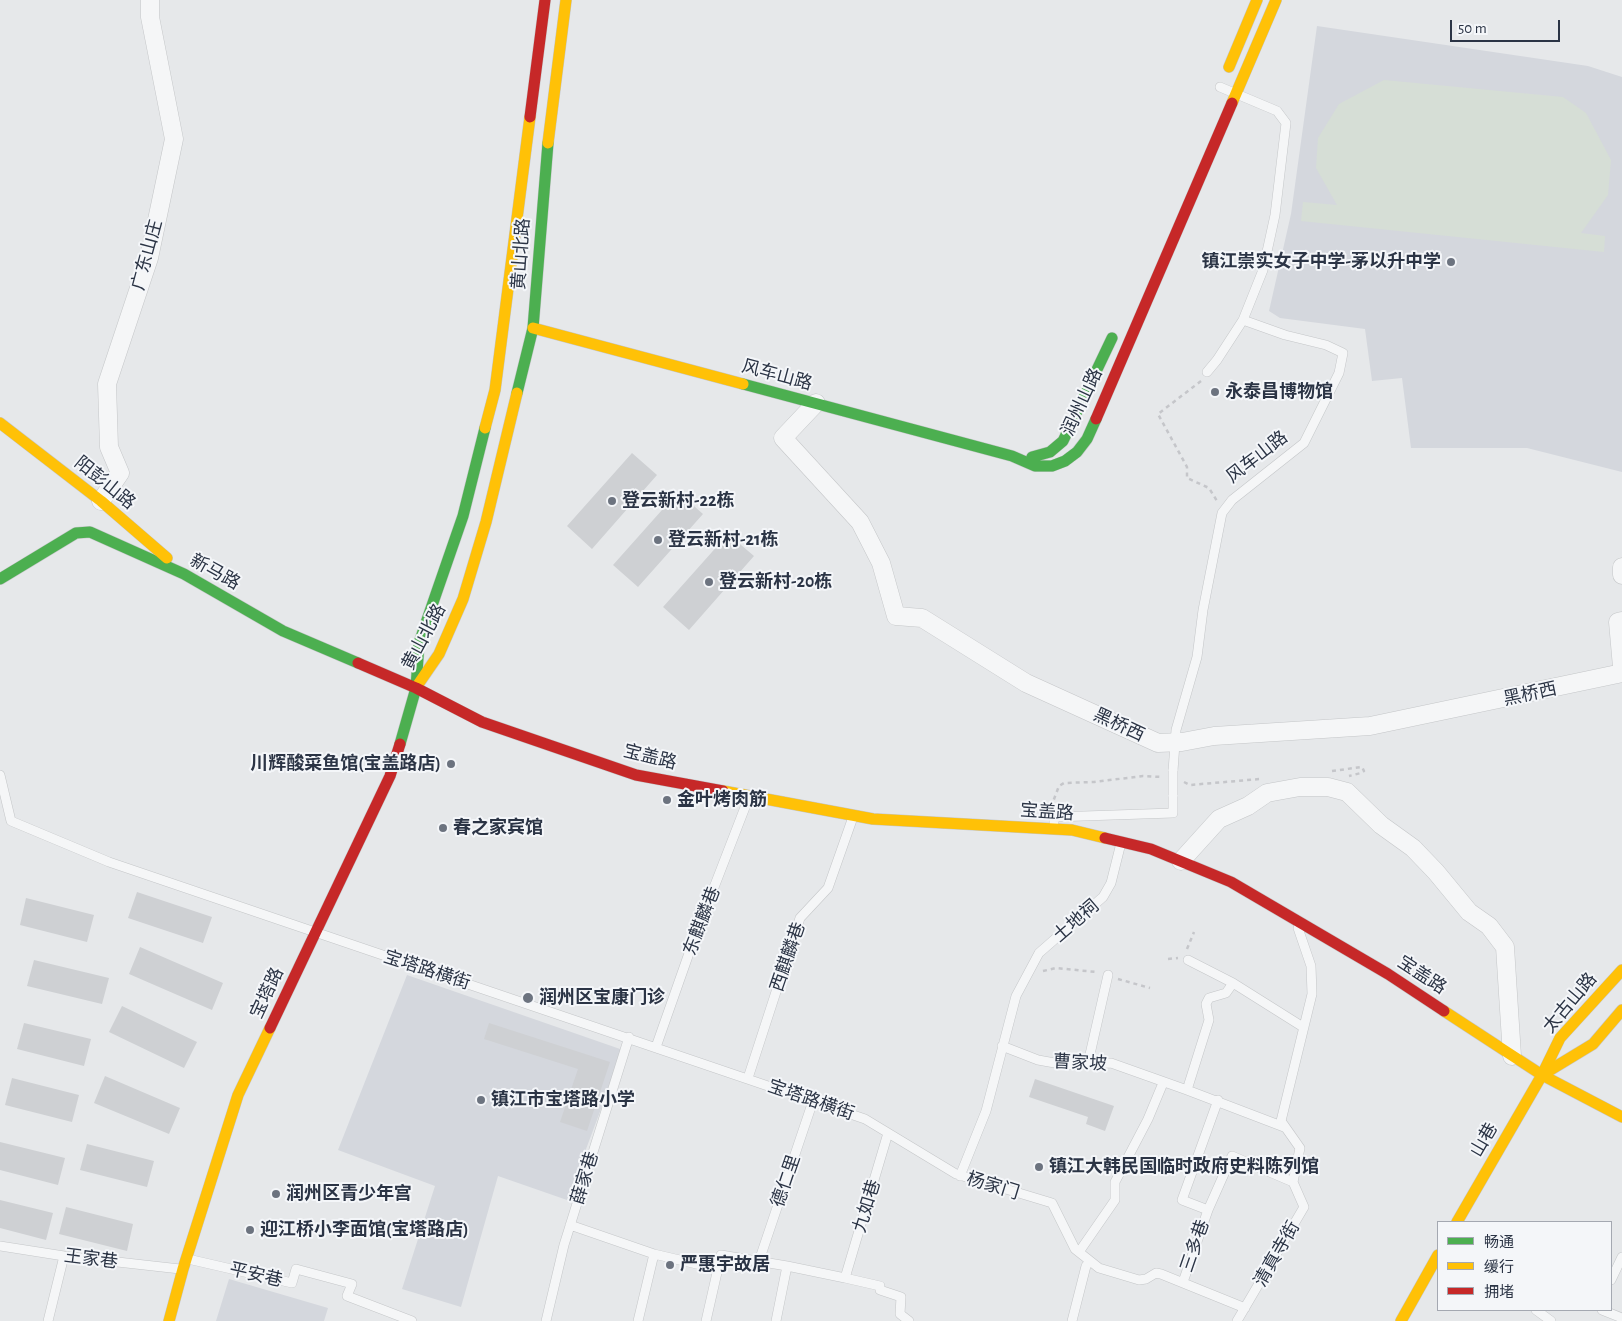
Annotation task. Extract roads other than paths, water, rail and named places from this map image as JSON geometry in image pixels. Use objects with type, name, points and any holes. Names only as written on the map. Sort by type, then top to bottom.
[{"type":"street","name":"广东山庄","points":[[101,500],[120,473],[109,447],[107,384],[148,258],[174,139],[150,17],[150,0]]},
{"type":"street","name":"黄山北路","points":[[416,688],[419,643],[463,516],[495,390],[545,0]]},
{"type":"street","name":"黄山北路","points":[[416,688],[439,654],[464,599],[486,522],[533,328],[545,169],[566,0]]},
{"type":"street","points":[[1218,91],[1257,0]]},
{"type":"street","name":"润州山路","points":[[1012,456],[1036,466],[1052,466],[1065,462],[1078,452],[1087,439],[1276,0]]},
{"type":"street","name":"风车山路","points":[[533,328],[1012,456]]},
{"type":"street","name":"润州山路","points":[[1012,456],[1037,458],[1050,452],[1063,441],[1115,331]]},
{"type":"street","name":"黑桥西","points":[[816,403],[783,438],[860,522],[881,563],[896,616],[922,618],[1026,683],[1158,743],[1174,743],[1214,736],[1370,726],[1622,673]]},
{"type":"street","name":"阳彭山路","points":[[0,423],[101,500],[184,574]]},
{"type":"street","name":"新马路","points":[[0,579],[76,533],[90,532],[184,574],[283,631],[416,688]]},
{"type":"street","points":[[1622,567],[1622,575]]},
{"type":"street","points":[[1622,621],[1618,622],[1622,667]]},
{"type":"street","name":"宝盖路","points":[[416,688],[482,722],[636,774],[873,819],[1072,830],[1151,849],[1230,882],[1388,974],[1542,1075],[1622,1117]]},
{"type":"street","name":"宝塔路","points":[[169,1321],[238,1095],[390,776],[416,688]]},
{"type":"street","points":[[1181,862],[1219,819],[1248,806],[1267,792],[1300,787],[1328,788],[1347,792],[1381,825],[1413,848],[1436,872],[1469,912],[1489,926],[1504,947],[1512,1056]]},
{"type":"street","name":"太古山路","points":[[1542,1075],[1560,1038],[1622,970]]},
{"type":"street","name":"太古山路","points":[[1542,1075],[1593,1044],[1622,1010]]},
{"type":"street","name":"山巷","points":[[1458,1221],[1542,1075]]},
{"type":"street","points":[[1401,1321],[1437,1257]]},
{"type":"lane","points":[[1206,372],[1217,360],[1243,320],[1262,270],[1275,215],[1286,123],[1277,111],[1236,93],[1218,91]]},
{"type":"lane","name":"风车山路","points":[[1054,830],[1054,817],[1173,813],[1171,774],[1174,743],[1181,708],[1197,657],[1203,610],[1221,519],[1232,500],[1304,443],[1339,373],[1343,353],[1326,345],[1285,335],[1243,320]]},
{"type":"lane","name":"宝塔路横街","points":[[0,775],[11,821],[109,862],[314,933],[748,1078],[865,1119],[888,1133]]},
{"type":"lane","name":"东麒麟巷","points":[[656,1047],[694,939],[750,796]]},
{"type":"lane","name":"西麒麟巷","points":[[748,1078],[800,918],[828,888],[853,816]]},
{"type":"lane","name":"土地祠","points":[[960,1176],[986,1111],[1016,996],[1039,953],[1103,897],[1111,883],[1122,842]]},
{"type":"lane","points":[[1293,1182],[1300,1148],[1281,1121],[1312,994],[1311,966],[1295,920]]},
{"type":"lane","points":[[1186,957],[1233,983],[1304,1027]]},
{"type":"lane","points":[[1088,1064],[1108,975]]},
{"type":"lane","points":[[1187,1090],[1209,1020],[1206,1004],[1209,998],[1226,993],[1233,983]]},
{"type":"lane","name":"薛家巷","points":[[546,1321],[570,1225],[629,1037]]},
{"type":"lane","name":"曹家坡","points":[[1002,1046],[1038,1060],[1066,1065],[1111,1063],[1218,1100],[1286,1129]]},
{"type":"lane","points":[[1079,1252],[1115,1200],[1115,1182],[1148,1120],[1164,1082]]},
{"type":"lane","name":"三多巷","points":[[1208,1210],[1182,1200],[1218,1100]]},
{"type":"lane","name":"德仁里","points":[[759,1261],[813,1101]]},
{"type":"lane","name":"杨家门","points":[[888,1133],[960,1176],[1052,1203],[1069,1234],[1070,1242],[1098,1268],[1134,1280],[1146,1280],[1156,1273],[1183,1282],[1245,1308]]},
{"type":"lane","name":"九如巷","points":[[845,1278],[888,1133]]},
{"type":"lane","name":"三多巷","points":[[1183,1282],[1208,1210],[1232,1156],[1293,1182]]},
{"type":"lane","name":"清真寺街","points":[[1237,1321],[1304,1207],[1293,1182]]},
{"type":"lane","points":[[570,1225],[654,1254],[718,1269]]},
{"type":"lane","name":"王家巷","points":[[0,1246],[64,1256],[185,1264]]},
{"type":"lane","points":[[638,1321],[654,1254]]},
{"type":"lane","points":[[706,1321],[721,1255],[787,1266],[880,1286],[880,1290],[901,1297],[900,1314],[909,1321]]},
{"type":"lane","points":[[48,1321],[64,1256]]},
{"type":"lane","points":[[1612,1278],[1622,1257]]},
{"type":"lane","points":[[1072,1321],[1086,1266],[1090,1261]]},
{"type":"lane","name":"平安巷","points":[[185,1264],[292,1283],[296,1269],[306,1271],[352,1284],[347,1296],[412,1321]]},
{"type":"lane","points":[[776,1321],[787,1266]]},
{"type":"lane","points":[[1537,1311],[1551,1321]]},
{"type":"lane","points":[[1604,1311],[1622,1318]]},
{"type":"place","name":"镇江崇实女子中学-茅以升中学","points":[[1451,262]]},
{"type":"place","name":"永泰昌博物馆","points":[[1215,392]]},
{"type":"place","name":"登云新村-22栋","points":[[612,501]]},
{"type":"place","name":"登云新村-21栋","points":[[658,540]]},
{"type":"place","name":"登云新村-20栋","points":[[709,582]]},
{"type":"place","name":"川辉酸菜鱼馆(宝盖路店)","points":[[451,764]]},
{"type":"place","name":"金叶烤肉筋","points":[[667,800]]},
{"type":"place","name":"春之家宾馆","points":[[443,828]]},
{"type":"place","name":"润州区宝康门诊","points":[[528,998]]},
{"type":"place","name":"镇江市宝塔路小学","points":[[481,1100]]},
{"type":"place","name":"镇江大韩民国临时政府史料陈列馆","points":[[1039,1167]]},
{"type":"place","name":"润州区青少年宫","points":[[276,1194]]},
{"type":"place","name":"迎江桥小李面馆(宝塔路店)","points":[[250,1230]]},
{"type":"place","name":"严惠宇故居","points":[[670,1265]]}]
